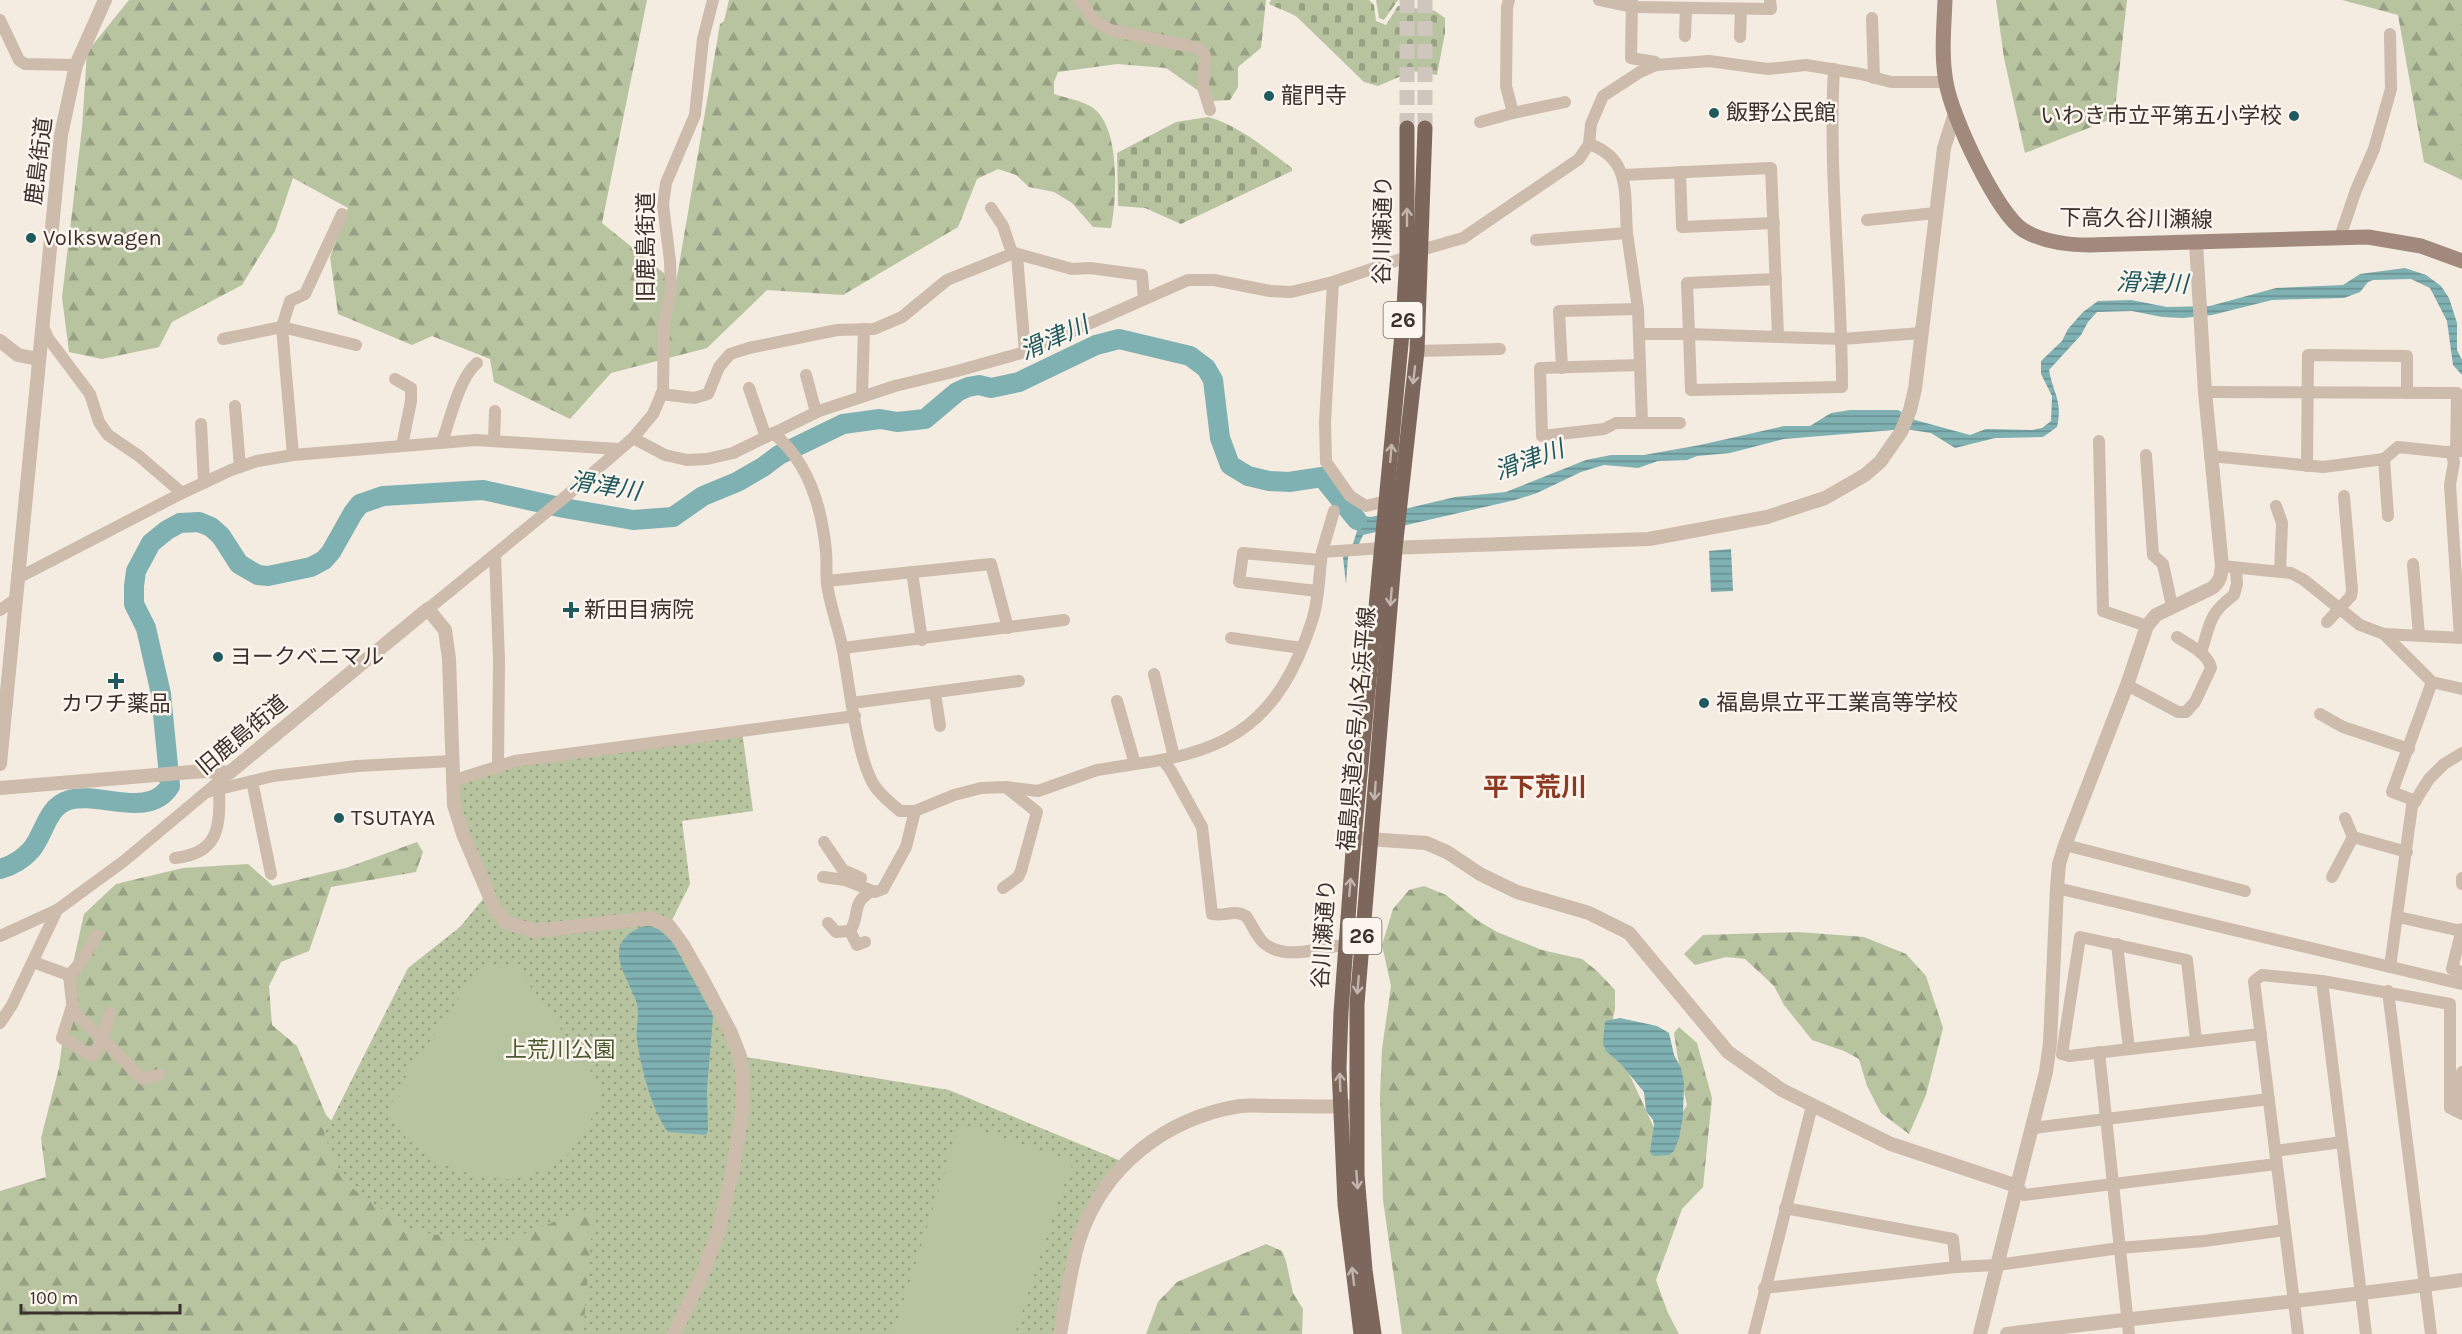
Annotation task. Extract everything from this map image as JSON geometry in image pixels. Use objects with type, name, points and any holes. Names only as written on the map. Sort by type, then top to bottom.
[{"type":"main road","name":"下高久谷川瀬線","points":[[1945,0],[1943,42],[1946,82],[1955,113],[1983,174],[2010,218],[2034,236],[2073,245],[2340,237],[2396,240],[2421,246],[2462,261]]},
{"type":"main road","name":"谷川瀬通り","points":[[1390,506],[1414,253],[1407,128]]},
{"type":"main road","name":"福島県道26号小名浜平線","points":[[1374,1334],[1348,1106],[1371,839],[1390,506],[1417,351],[1414,253],[1425,128]]},
{"type":"main road","name":"谷川瀬通り","points":[[1361,1334],[1345,1204],[1348,1106],[1341,1012],[1354,838],[1389,543]]},
{"type":"street","name":"鹿島街道","points":[[0,764],[61,135],[76,65],[105,0]]},
{"type":"street","name":"旧鹿島街道","points":[[0,1023],[12,1005],[57,910],[213,791],[229,773],[565,497],[633,438],[653,414],[661,394],[664,324],[671,291],[663,205],[666,183],[695,115],[703,39],[713,0]]},
{"type":"street","points":[[1079,0],[1085,11],[1099,25],[1110,30],[1198,48],[1203,51],[1205,55],[1203,87],[1210,110]]},
{"type":"street","points":[[1509,0],[1506,86],[1514,113]]},
{"type":"street","points":[[1599,0],[1686,8],[1741,9],[1770,9],[1770,0]]},
{"type":"street","points":[[1632,4],[1631,58],[1654,62],[1656,65]]},
{"type":"street","points":[[1684,36],[1686,8]]},
{"type":"street","points":[[1740,37],[1741,9]]},
{"type":"street","points":[[1872,18],[1874,78]]},
{"type":"street","points":[[0,20],[19,60],[26,64],[76,65]]},
{"type":"street","points":[[2340,237],[2356,189],[2374,149],[2391,89],[2390,34]]},
{"type":"street","points":[[633,438],[665,455],[687,460],[707,459],[733,453],[774,437],[816,412],[862,396],[1025,352],[1188,280],[1214,279],[1270,291],[1291,292],[1333,282],[1464,238],[1579,159],[1589,144],[1591,124],[1603,96],[1640,72],[1656,65],[1709,61],[1759,69],[1806,65],[1897,82],[1946,82]]},
{"type":"street","points":[[1776,279],[1687,283],[1691,390],[1842,387],[1842,339],[1831,138],[1834,69]]},
{"type":"street","points":[[1480,122],[1565,102]]},
{"type":"street","points":[[1317,591],[1239,582],[1243,553],[1321,556],[1389,543],[1649,539],[1704,531],[1767,517],[1825,498],[1865,475],[1880,462],[1893,444],[1910,410],[1915,389],[1944,148],[1955,113]]},
{"type":"street","points":[[1589,144],[1604,149],[1613,157],[1623,175],[1638,309],[1642,423]]},
{"type":"street","points":[[1623,175],[1771,168],[1778,336]]},
{"type":"street","points":[[1680,172],[1682,227],[1774,223]]},
{"type":"street","points":[[991,208],[1003,226],[1017,256],[1025,352]]},
{"type":"street","points":[[1867,220],[1936,213]]},
{"type":"street","points":[[293,455],[282,327],[290,301],[304,294],[342,214]]},
{"type":"street","points":[[1536,240],[1628,233]]},
{"type":"street","points":[[2196,243],[2210,456],[2229,567],[2237,584],[2234,595],[2219,606],[2214,613],[2201,653]]},
{"type":"street","points":[[661,394],[694,398],[708,394],[723,361],[730,354],[837,330],[874,328],[902,317],[948,280],[1014,253],[1072,269],[1090,268],[1142,275],[1144,299]]},
{"type":"street","points":[[1333,282],[1324,422],[1326,462],[1350,496],[1366,506],[1390,506]]},
{"type":"street","points":[[1562,368],[1559,311],[1638,309]]},
{"type":"street","points":[[42,322],[48,338],[90,394],[99,422],[108,435],[139,456],[182,493]]},
{"type":"street","points":[[223,339],[282,327],[356,345]]},
{"type":"street","points":[[862,396],[864,329]]},
{"type":"street","points":[[1639,334],[1842,339],[1921,333]]},
{"type":"street","points":[[0,342],[18,355],[38,359]]},
{"type":"street","points":[[1417,351],[1500,349]]},
{"type":"street","points":[[2307,466],[2308,355],[2407,357],[2407,393]]},
{"type":"street","points":[[442,442],[459,392],[472,367],[477,363]]},
{"type":"street","points":[[1640,364],[1540,368],[1542,436],[1604,429],[1616,423],[1680,423]]},
{"type":"street","points":[[806,375],[816,412]]},
{"type":"street","points":[[395,379],[411,388],[411,401],[402,446]]},
{"type":"street","points":[[749,388],[774,437],[795,455],[810,482],[820,516],[826,550],[827,581],[843,648],[862,753],[874,786],[900,811],[915,811],[954,795],[981,788],[1006,787],[1038,792],[1097,770],[1168,759],[1209,747],[1246,729],[1279,693],[1291,672],[1312,622],[1321,556],[1334,511]]},
{"type":"street","points":[[2205,392],[2457,393],[2456,452],[2451,485],[2461,637],[2384,634],[2360,625],[2304,579],[2280,571],[2229,567]]},
{"type":"street","points":[[235,406],[240,467]]},
{"type":"street","points":[[494,441],[495,411]]},
{"type":"street","points":[[201,424],[204,483]]},
{"type":"street","points":[[18,578],[182,493],[257,461],[293,455],[442,442],[494,441],[618,449]]},
{"type":"street","points":[[2099,441],[2103,611],[2147,626]]},
{"type":"street","points":[[2210,456],[2323,467],[2384,459],[2398,447],[2456,452]]},
{"type":"street","points":[[2146,455],[2153,555],[2163,564],[2172,606]]},
{"type":"street","points":[[2384,459],[2388,516]]},
{"type":"street","points":[[2327,622],[2341,609],[2351,596],[2352,590],[2344,496]]},
{"type":"street","points":[[2277,506],[2282,523],[2280,571]]},
{"type":"street","points":[[495,555],[499,660],[498,766]]},
{"type":"street","points":[[827,581],[991,564],[1008,628]]},
{"type":"street","points":[[2413,564],[2419,635]]},
{"type":"street","points":[[1980,1334],[2046,1072],[2050,1043],[2059,864],[2065,845],[2127,685],[2147,626],[2156,615],[2218,583],[2229,567]]},
{"type":"street","points":[[912,572],[922,640]]},
{"type":"street","points":[[0,610],[16,599]]},
{"type":"street","points":[[428,609],[445,630],[449,659],[454,805],[463,834],[494,907],[507,923],[534,931],[651,918],[669,926],[683,945],[732,1033],[740,1056],[743,1079],[742,1113],[732,1173],[718,1233],[701,1278],[674,1334]]},
{"type":"street","points":[[843,648],[922,640],[1064,620]]},
{"type":"street","points":[[2384,634],[2432,682],[2462,688]]},
{"type":"street","points":[[2127,685],[2178,712],[2186,712],[2195,702],[2211,668],[2210,663],[2201,653],[2177,637]]},
{"type":"street","points":[[1231,638],[1301,648]]},
{"type":"street","points":[[1154,674],[1171,771],[1202,827],[1212,914],[1220,916],[1231,911],[1246,916],[1263,943],[1272,948],[1293,953],[1323,946],[1345,945]]},
{"type":"street","points":[[852,703],[1019,681]]},
{"type":"street","points":[[2416,801],[2392,792],[2432,682]]},
{"type":"street","points":[[935,693],[940,726]]},
{"type":"street","points":[[1117,701],[1135,764]]},
{"type":"street","points":[[2320,714],[2343,727],[2409,749]]},
{"type":"street","points":[[452,781],[527,759],[855,716]]},
{"type":"street","points":[[2390,967],[2412,806],[2429,779],[2444,764],[2462,753]]},
{"type":"street","points":[[175,858],[193,856],[204,849],[212,839],[218,824],[213,791],[252,781],[357,766],[452,761]]},
{"type":"street","points":[[0,788],[204,771],[229,773]]},
{"type":"street","points":[[252,781],[271,874]]},
{"type":"street","points":[[1003,888],[1018,877],[1021,871],[1037,812],[1006,787]]},
{"type":"street","points":[[850,931],[862,896],[877,890],[906,847],[915,811]]},
{"type":"street","points":[[2344,818],[2353,837],[2407,852]]},
{"type":"street","points":[[2332,878],[2353,837]]},
{"type":"street","points":[[1354,838],[1426,843],[1447,852],[1480,874],[1517,892],[1589,913],[1629,933],[1728,1053],[1782,1090],[1891,1144],[2017,1186],[2024,1194],[2113,1184],[2276,1157],[2342,1143]]},
{"type":"street","points":[[824,842],[843,870],[877,890]]},
{"type":"street","points":[[2065,845],[2245,891]]},
{"type":"street","points":[[822,877],[845,880],[877,890]]},
{"type":"street","points":[[2462,878],[2462,884]]},
{"type":"street","points":[[2057,888],[2462,984]]},
{"type":"street","points":[[0,936],[57,910]]},
{"type":"street","points":[[2397,917],[2462,930],[2452,969],[2462,972]]},
{"type":"street","points":[[828,923],[836,932],[850,931]]},
{"type":"street","points":[[850,931],[857,945],[865,942]]},
{"type":"street","points":[[98,935],[81,962],[69,975],[72,1006],[78,1018],[103,1039],[140,1077],[143,1079],[159,1075]]},
{"type":"street","points":[[2196,1040],[2187,960],[2080,937],[2062,1054],[2069,1056],[2099,1053],[2261,1034]]},
{"type":"street","points":[[2116,944],[2129,1049]]},
{"type":"street","points":[[33,962],[69,975]]},
{"type":"street","points":[[2298,1334],[2254,981],[2262,975],[2322,981],[2388,991],[2450,1004],[2450,1108],[2460,1114],[2462,1072]]},
{"type":"street","points":[[2322,981],[2366,1334]]},
{"type":"street","points":[[2388,991],[2431,1334]]},
{"type":"street","points":[[72,1006],[62,1038],[92,1056],[103,1039],[110,1013]]},
{"type":"street","points":[[2099,1053],[2129,1334]]},
{"type":"street","points":[[2033,1128],[2269,1099]]},
{"type":"street","points":[[1060,1334],[1080,1238],[1092,1210],[1107,1185],[1126,1162],[1143,1147],[1182,1122],[1242,1106],[1348,1106]]},
{"type":"street","points":[[1754,1334],[1812,1106]]},
{"type":"street","points":[[1785,1208],[1953,1239],[1956,1267]]},
{"type":"street","points":[[1764,1288],[1956,1267],[1998,1265],[2120,1248],[2204,1241],[2285,1230]]},
{"type":"street","points":[[2007,1334],[2462,1280]]},
{"type":"green space","points":[[129,0],[647,0],[602,223],[676,283],[720,24],[724,21],[729,0],[1266,0],[1261,48],[1238,67],[1238,87],[1230,100],[1213,101],[1166,68],[1117,64],[1058,72],[1054,82],[1054,94],[1090,106],[1100,115],[1107,128],[1112,144],[1115,181],[1111,228],[1093,227],[1072,203],[1054,192],[1029,187],[1016,175],[998,169],[977,179],[958,227],[843,295],[767,290],[707,348],[611,373],[570,419],[494,382],[490,359],[432,336],[412,345],[338,314],[330,257],[348,208],[293,178],[275,231],[242,285],[172,322],[159,347],[102,359],[69,352],[62,297],[82,128],[87,52]]},
{"type":"green space","points":[[1271,0],[1369,0],[1374,5],[1376,21],[1386,25],[1398,6],[1435,11],[1445,18],[1445,33],[1437,75],[1413,71],[1378,86],[1364,82],[1297,17],[1269,4]]},
{"type":"green space","points":[[1376,0],[1398,0],[1384,20],[1379,18]]},
{"type":"green space","points":[[1996,0],[2127,0],[2114,118],[2025,153],[2004,58]]},
{"type":"green space","points":[[2342,0],[2462,0],[2462,180],[2424,162],[2398,15]]},
{"type":"green space","points":[[1208,117],[1231,126],[1252,139],[1292,168],[1292,171],[1181,224],[1145,208],[1118,206],[1117,153],[1176,122]]},
{"type":"green space","name":"上荒川公園","points":[[742,731],[753,811],[682,821],[690,884],[669,926],[740,1056],[949,1090],[1126,1163],[1092,1210],[1060,1334],[583,1334],[594,1206],[498,1244],[412,1231],[345,1183],[324,1135],[408,968],[460,927],[488,893],[452,781],[498,766]]},
{"type":"green space","points":[[417,842],[423,852],[416,872],[331,887],[309,951],[281,962],[269,986],[272,1025],[297,1046],[326,1115],[368,1160],[589,1190],[654,1334],[0,1334],[0,1191],[46,1177],[41,1138],[59,1068],[72,968],[84,914],[116,884],[183,868],[248,864],[273,886],[346,868]]},
{"type":"green space","points":[[1424,886],[1446,895],[1477,920],[1497,932],[1542,950],[1582,959],[1615,990],[1615,1009],[1610,1032],[1655,1130],[1672,1130],[1687,1105],[1674,1033],[1679,1027],[1697,1043],[1712,1098],[1703,1187],[1682,1209],[1656,1280],[1668,1313],[1679,1334],[1402,1334],[1383,1200],[1380,1097],[1382,1049],[1391,986],[1382,945],[1393,909],[1409,890]]},
{"type":"green space","points":[[1798,932],[1864,937],[1906,954],[1926,976],[1943,1028],[1926,1095],[1909,1134],[1881,1113],[1867,1086],[1859,1059],[1812,1040],[1784,1005],[1774,986],[1745,959],[1726,957],[1695,965],[1684,954],[1703,935]]},
{"type":"green space","points":[[480,967],[517,968],[595,1077],[601,1092],[599,1107],[568,1155],[544,1170],[504,1180],[467,1173],[434,1160],[407,1139],[393,1121],[390,1113],[394,1094]]},
{"type":"green space","points":[[960,1124],[1074,1161],[1059,1198],[1015,1334],[893,1334]]},
{"type":"green space","points":[[1266,1244],[1282,1251],[1286,1261],[1293,1293],[1303,1309],[1302,1334],[1146,1334],[1158,1302],[1177,1282]]},
{"type":"water","points":[[2405,268],[2426,275],[2441,286],[2449,298],[2457,323],[2457,350],[2462,360],[2462,375],[2453,365],[2447,321],[2430,288],[2411,279],[2373,280],[2368,282],[2360,292],[2344,298],[2272,300],[2212,315],[2183,318],[2162,317],[2132,311],[2097,312],[2081,335],[2049,370],[2058,404],[2059,418],[2057,427],[2043,437],[1995,438],[1955,448],[1931,433],[1905,429],[1784,439],[1730,453],[1697,456],[1687,460],[1658,461],[1638,468],[1604,465],[1581,472],[1537,493],[1515,500],[1363,535],[1358,546],[1348,557],[1346,584],[1343,557],[1352,547],[1357,531],[1337,504],[1345,496],[1363,516],[1371,517],[1455,497],[1506,492],[1586,460],[1611,455],[1644,455],[1784,426],[1810,426],[1831,413],[1850,410],[1898,410],[1915,420],[1970,435],[1986,429],[2032,430],[2042,428],[2051,421],[2052,396],[2041,374],[2041,361],[2062,341],[2068,329],[2083,312],[2098,301],[2131,300],[2167,307],[2210,306],[2276,288],[2343,285],[2360,274]]},
{"type":"water","points":[[1731,549],[1733,591],[1711,592],[1709,551]]},
{"type":"water","points":[[647,926],[657,928],[672,941],[713,1016],[706,1135],[668,1132],[657,1113],[644,1076],[637,1041],[637,1004],[623,972],[619,952],[622,942],[629,934]]},
{"type":"water","points":[[1620,1018],[1657,1026],[1669,1033],[1684,1082],[1683,1117],[1679,1138],[1674,1151],[1669,1155],[1653,1156],[1650,1152],[1654,1125],[1646,1111],[1644,1092],[1621,1064],[1606,1051],[1603,1043],[1605,1021]]},
{"type":"waterway","name":"滑津川","points":[[0,869],[17,862],[31,850],[55,809],[69,800],[81,798],[137,803],[161,796],[170,786],[161,694],[146,628],[134,604],[134,586],[136,571],[151,543],[180,523],[199,522],[211,527],[221,536],[239,564],[258,575],[268,576],[311,567],[324,560],[360,504],[383,496],[483,490],[633,520],[673,517],[703,496],[737,482],[779,455],[843,424],[880,419],[897,422],[925,419],[957,392],[968,387],[979,385],[991,388],[1019,382],[1096,345],[1119,339],[1190,356],[1206,368],[1213,380],[1220,438],[1230,465],[1248,476],[1269,481],[1289,482],[1322,477],[1357,520]]},
{"type":"tunnel","points":[[1407,0],[1407,128]]},
{"type":"tunnel","points":[[1425,0],[1425,128]]},
{"type":"place","name":"龍門寺","points":[[1269,96]]},
{"type":"place","name":"飯野公民館","points":[[1714,113]]},
{"type":"place","name":"いわき市立平第五小学校","points":[[2294,116]]},
{"type":"place","name":"Volkswagen","points":[[31,238]]},
{"type":"place","name":"新田目病院","points":[[571,610]]},
{"type":"place","name":"ヨークベニマル","points":[[218,657]]},
{"type":"place","name":"カワチ薬品","points":[[116,681]]},
{"type":"place","name":"福島県立平工業高等学校","points":[[1704,703]]},
{"type":"place","name":"TSUTAYA","points":[[339,818]]},
{"type":"district","name":"平下荒川","points":[[1535,787]]}]
